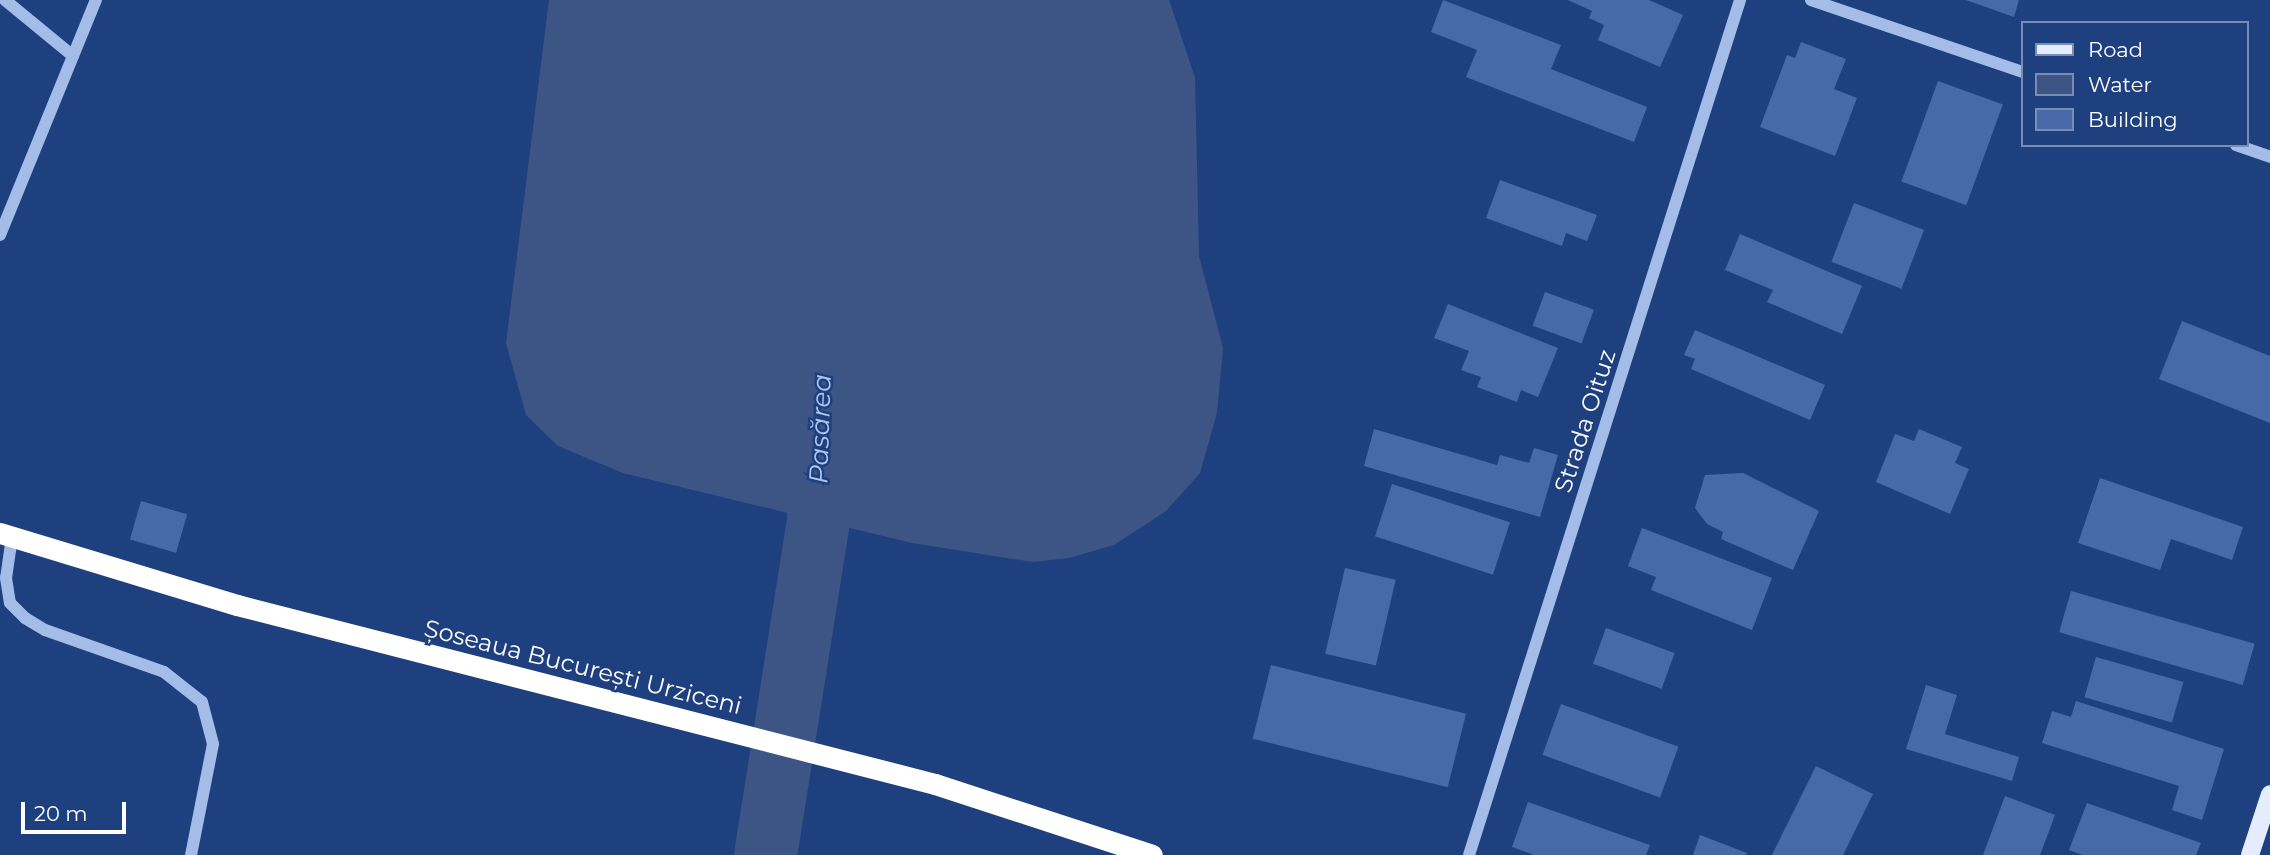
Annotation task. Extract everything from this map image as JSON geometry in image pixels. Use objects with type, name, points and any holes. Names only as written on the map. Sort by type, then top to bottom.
[{"type":"highway","name":"Șoseaua București Urziceni","points":[[6,535],[237,606],[934,784],[1152,855]]},
{"type":"main road","points":[[2250,855],[2270,794]]},
{"type":"street","points":[[5,0],[73,56]]},
{"type":"street","points":[[0,235],[96,0]]},
{"type":"street","name":"Strada Oituz","points":[[1469,855],[1740,0]]},
{"type":"street","points":[[1811,0],[2022,72]]},
{"type":"street","points":[[2242,147],[2270,157]]},
{"type":"street","points":[[6,535],[6,578],[10,603],[25,618],[45,630],[163,672],[202,702],[213,744],[191,855]]},
{"type":"water","points":[[549,0],[1169,0],[1195,78],[1199,256],[1223,348],[1217,413],[1200,473],[1166,511],[1114,545],[1069,558],[1033,562],[912,543],[623,473],[558,446],[526,415],[506,343]]},
{"type":"building","points":[[1443,0],[1561,45],[1551,69],[1647,107],[1634,142],[1466,77],[1477,50],[1431,32]]},
{"type":"building","points":[[1568,0],[1649,0],[1683,15],[1660,67],[1598,40],[1604,25],[1589,18],[1592,11]]},
{"type":"building","points":[[1966,0],[2019,0],[2014,17]]},
{"type":"building","points":[[1801,42],[1846,59],[1834,89],[1857,98],[1835,156],[1760,127],[1787,55],[1795,58]]},
{"type":"building","points":[[1938,81],[2003,105],[1966,205],[1901,182]]},
{"type":"building","points":[[1500,180],[1597,215],[1587,241],[1566,233],[1562,246],[1486,218]]},
{"type":"building","points":[[1854,203],[1924,230],[1901,289],[1831,262]]},
{"type":"building","points":[[1740,234],[1862,286],[1842,334],[1767,302],[1773,290],[1725,270]]},
{"type":"building","points":[[1545,292],[1594,310],[1582,344],[1533,326]]},
{"type":"building","points":[[1448,304],[1558,348],[1538,397],[1521,390],[1517,402],[1477,387],[1481,377],[1461,370],[1469,351],[1434,338]]},
{"type":"building","points":[[2182,321],[2270,356],[2270,423],[2159,379]]},
{"type":"building","points":[[1695,330],[1825,385],[1810,420],[1691,369],[1695,359],[1684,355]]},
{"type":"building","points":[[1374,429],[1497,465],[1500,455],[1529,463],[1534,448],[1558,455],[1540,517],[1364,466]]},
{"type":"building","points":[[1919,429],[1962,447],[1955,463],[1969,469],[1950,514],[1876,482],[1895,434],[1914,441]]},
{"type":"building","points":[[1743,473],[1819,511],[1793,570],[1721,539],[1723,532],[1707,524],[1695,508],[1705,475]]},
{"type":"building","points":[[2100,478],[2243,527],[2232,560],[2171,539],[2160,570],[2078,543]]},
{"type":"building","points":[[1392,484],[1510,522],[1493,575],[1375,536]]},
{"type":"building","points":[[141,501],[187,514],[176,553],[130,539]]},
{"type":"building","points":[[1642,528],[1772,578],[1752,630],[1651,590],[1656,577],[1628,566]]},
{"type":"building","points":[[1345,568],[1396,580],[1376,665],[1325,654]]},
{"type":"building","points":[[2071,591],[2255,644],[2243,685],[2059,632]]},
{"type":"building","points":[[1606,628],[1675,653],[1662,689],[1593,664]]},
{"type":"building","points":[[2096,657],[2183,682],[2172,722],[2084,697]]},
{"type":"building","points":[[1271,665],[1466,714],[1448,787],[1253,739]]},
{"type":"building","points":[[1926,685],[1957,695],[1945,734],[2019,757],[2012,781],[1906,749]]},
{"type":"building","points":[[2076,701],[2224,749],[2202,820],[2172,810],[2179,786],[2042,743],[2052,711],[2071,717]]},
{"type":"building","points":[[1561,704],[1678,747],[1660,797],[1543,755]]},
{"type":"building","points":[[1816,766],[1873,794],[1843,855],[1772,855]]},
{"type":"building","points":[[2005,796],[2055,815],[2040,855],[1983,855]]},
{"type":"building","points":[[1528,802],[1650,845],[1646,855],[1534,855],[1512,847]]},
{"type":"building","points":[[2087,803],[2201,843],[2196,855],[2083,855],[2069,850]]},
{"type":"building","points":[[1700,835],[1747,853],[1693,855]]},
{"type":"waterway","name":"Pasărea","points":[[765,855],[818,520],[821,433]]}]
